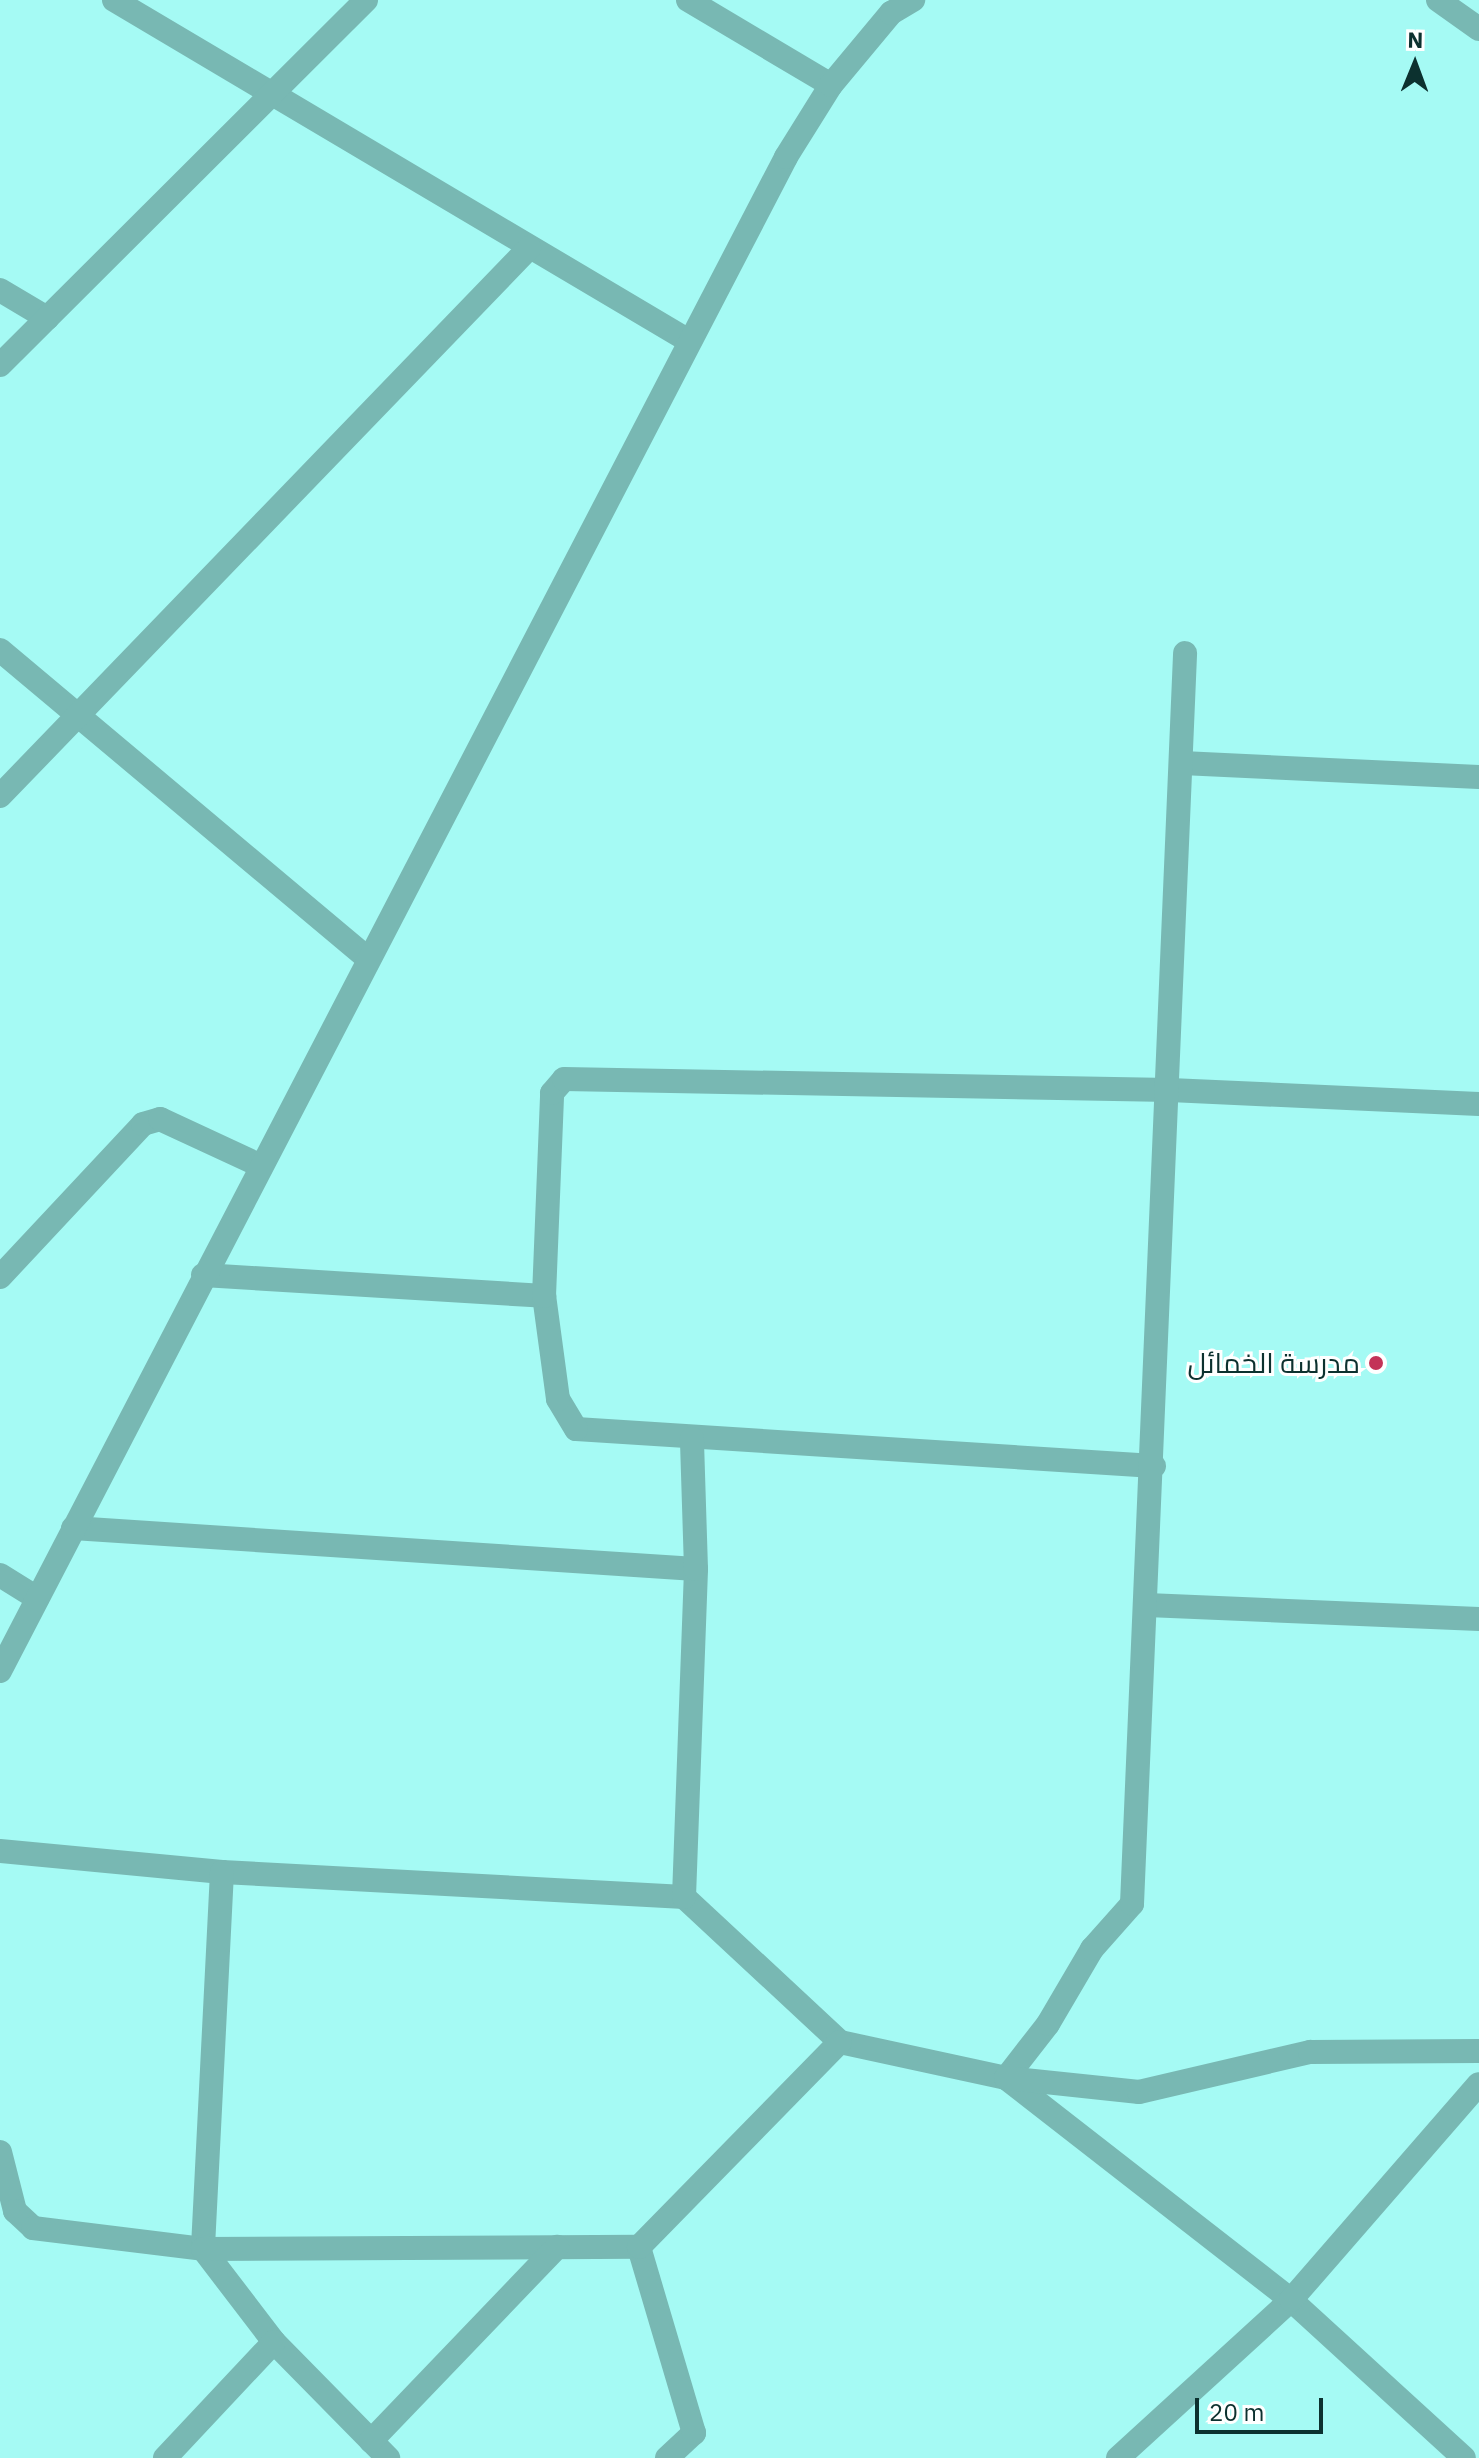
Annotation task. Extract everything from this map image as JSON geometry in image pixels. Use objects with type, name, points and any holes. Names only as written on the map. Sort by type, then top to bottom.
[{"type":"street","points":[[114,0],[689,341]]},
{"type":"street","points":[[0,365],[366,0]]},
{"type":"street","points":[[688,0],[831,85]]},
{"type":"street","points":[[0,1671],[259,1165],[786,157],[831,85],[891,13],[913,0]]},
{"type":"street","points":[[1438,0],[1479,29]]},
{"type":"street","points":[[0,796],[529,248]]},
{"type":"street","points":[[0,290],[47,318]]},
{"type":"street","points":[[0,650],[368,959]]},
{"type":"street","points":[[1006,2078],[1048,2024],[1092,1949],[1132,1904],[1170,1090],[1185,653]]},
{"type":"street","points":[[1182,763],[1479,777]]},
{"type":"street","points":[[1154,1466],[692,1439],[576,1429],[558,1399],[544,1296],[552,1093],[564,1079],[1170,1090],[1479,1104]]},
{"type":"street","points":[[0,1277],[143,1124],[160,1119],[259,1165]]},
{"type":"street","points":[[203,1275],[544,1296]]},
{"type":"street","points":[[684,1897],[696,1569],[692,1439]]},
{"type":"street","points":[[73,1528],[696,1569]]},
{"type":"street","points":[[0,1575],[37,1598]]},
{"type":"street","points":[[1147,1605],[1479,1619]]},
{"type":"street","points":[[0,1851],[222,1872],[684,1897],[840,2042],[1006,2078],[1139,2092],[1310,2052],[1479,2051]]},
{"type":"street","points":[[222,1872],[203,2249],[274,2342],[379,2450],[557,2247]]},
{"type":"street","points":[[0,2152],[15,2211],[33,2228],[203,2249],[639,2247],[840,2042]]},
{"type":"street","points":[[1006,2078],[1291,2300],[1464,2458]]},
{"type":"street","points":[[1118,2458],[1291,2300],[1479,2084]]},
{"type":"street","points":[[639,2247],[694,2433],[667,2458]]},
{"type":"street","points":[[165,2458],[274,2342]]},
{"type":"place","name":"مدرسة الخمائل","points":[[1376,1363]]}]
